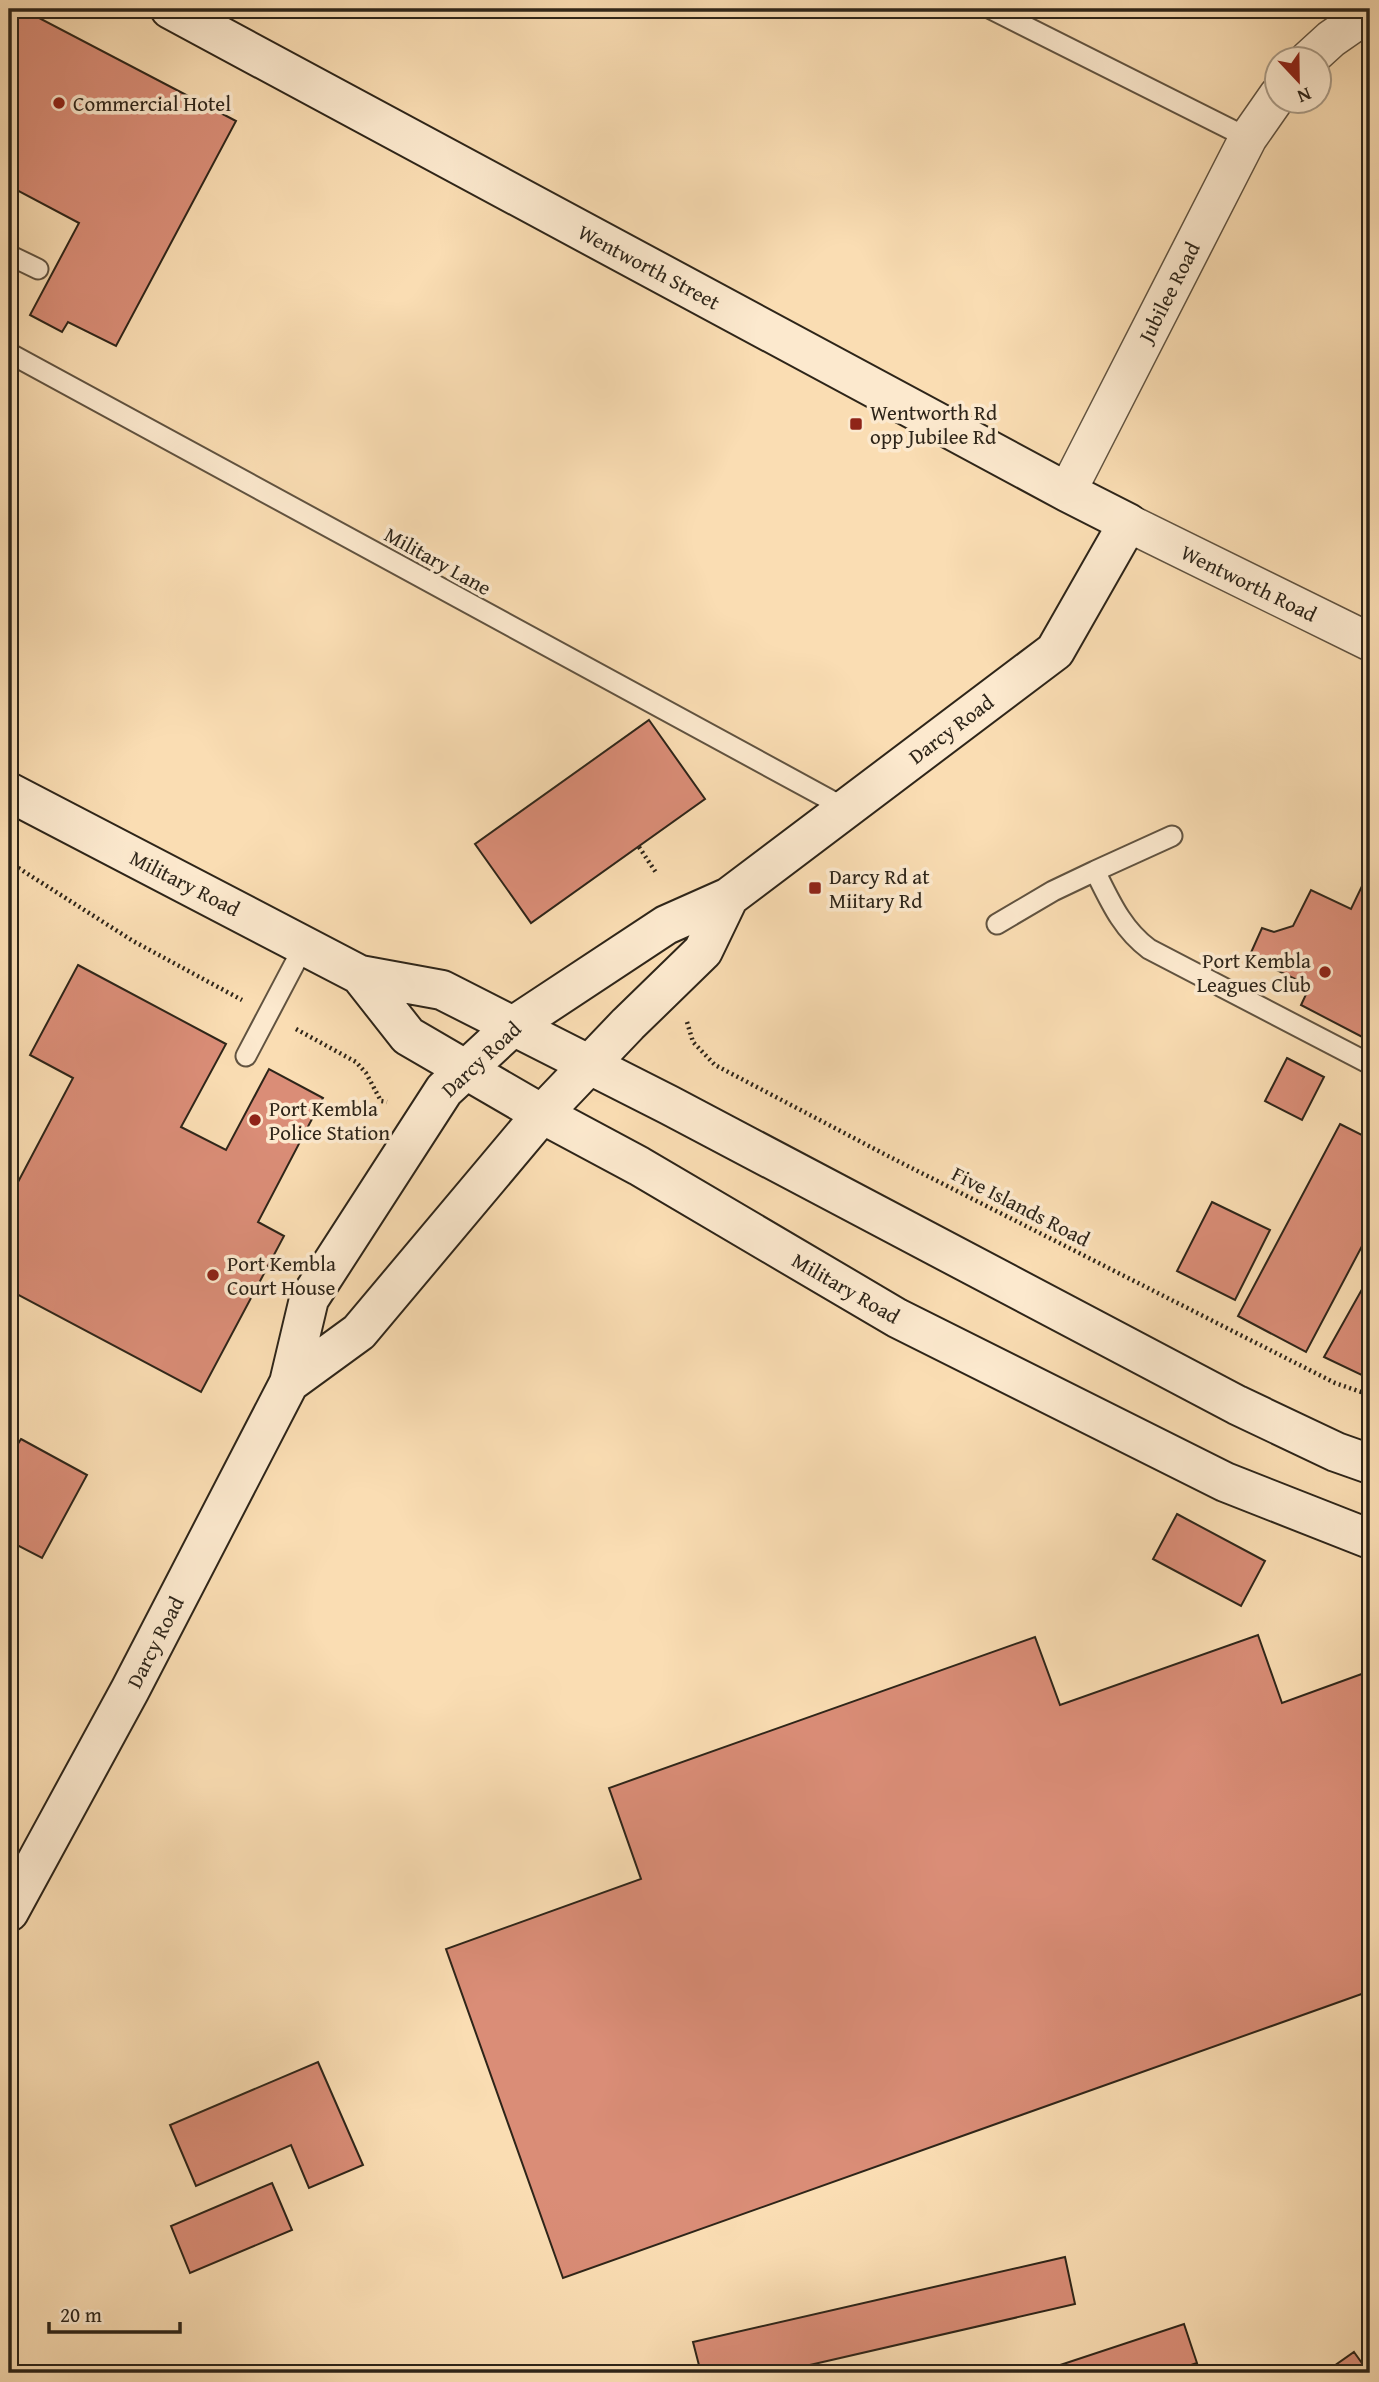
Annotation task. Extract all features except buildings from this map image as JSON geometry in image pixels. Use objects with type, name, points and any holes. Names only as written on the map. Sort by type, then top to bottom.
[{"type":"street","name":"Wentworth Street","points":[[170,9],[1128,523]]},
{"type":"street","points":[[1323,46],[1370,12]]},
{"type":"street","name":"Jubilee Road","points":[[1067,492],[1248,138],[1264,115]]},
{"type":"street","name":"Darcy Road","points":[[14,1891],[123,1703],[289,1383],[309,1299],[444,1090],[513,1026],[666,925],[729,897],[1055,651],[1128,523]]},
{"type":"street","name":"Wentworth Road","points":[[1128,523],[1370,642]]},
{"type":"street","name":"Military Road","points":[[9,792],[360,975],[442,990],[681,1111],[1237,1405],[1336,1452],[1370,1464]]},
{"type":"street","name":"Darcy Road","points":[[289,1383],[359,1332],[542,1114],[703,951],[729,897]]},
{"type":"street","name":"Military Road","points":[[360,975],[408,1036],[542,1114],[639,1166],[898,1318],[1225,1482],[1370,1539]]},
{"type":"lane","points":[[991,9],[1248,138]]},
{"type":"lane","points":[[9,255],[38,269]]},
{"type":"lane","name":"Military Lane","points":[[9,353],[845,808]]},
{"type":"lane","points":[[998,924],[1053,891],[1172,835]]},
{"type":"lane","points":[[1095,871],[1123,923],[1134,938],[1149,949],[1370,1064]]},
{"type":"lane","points":[[246,1056],[304,944]]},
{"type":"path","points":[[639,847],[657,874]]},
{"type":"path","points":[[9,862],[132,942],[356,1062],[366,1073],[381,1101],[394,1105]]},
{"type":"path","name":"Five Islands Road","points":[[685,1015],[693,1042],[715,1065],[1335,1383],[1370,1395]]},
{"type":"place","name":"Commercial Hotel","points":[[59,103]]},
{"type":"place","name":"Wentworth Rd opp Jubilee Rd","points":[[856,424]]},
{"type":"place","name":"Darcy Rd at Miitary Rd","points":[[815,888]]},
{"type":"place","name":"Port Kembla Leagues Club","points":[[1325,972]]},
{"type":"place","name":"Port Kembla Police Station","points":[[255,1120]]},
{"type":"place","name":"Port Kembla Court House","points":[[213,1275]]}]
